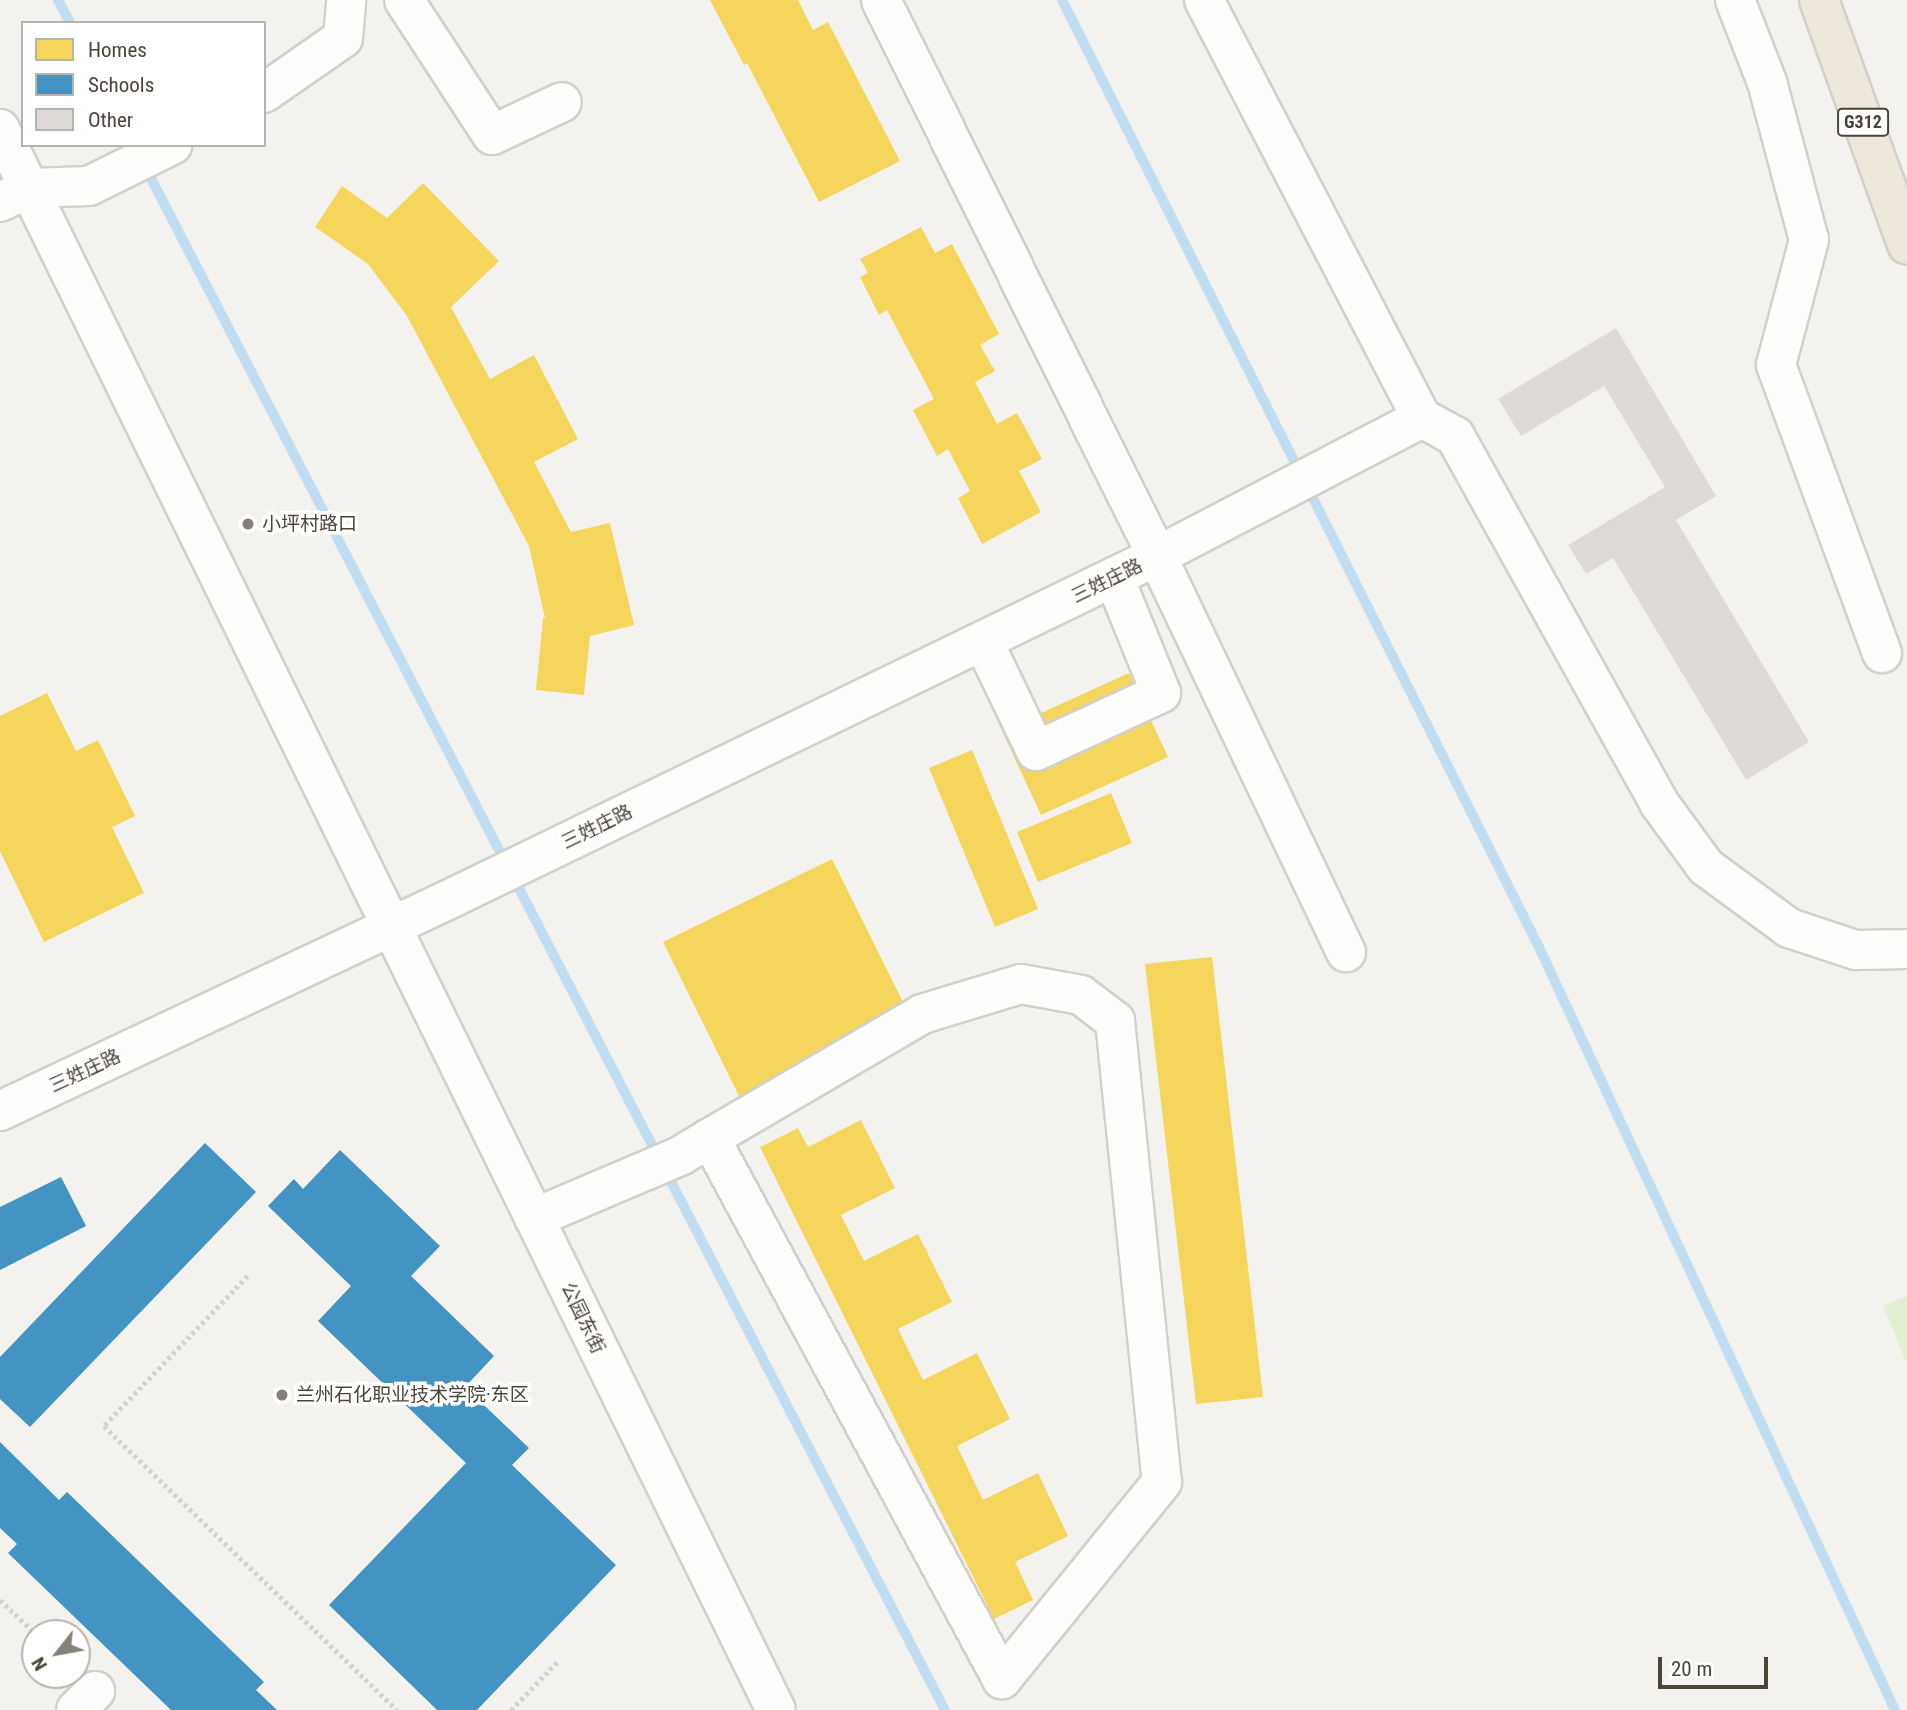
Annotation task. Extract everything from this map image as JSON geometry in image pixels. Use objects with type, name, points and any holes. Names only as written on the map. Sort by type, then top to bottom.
[{"type":"highway","name":"G312","points":[[1819,0],[1907,245]]},
{"type":"street","points":[[266,92],[343,38],[346,0]]},
{"type":"street","points":[[404,0],[492,135],[562,102]]},
{"type":"street","points":[[881,0],[1157,556],[1346,952]]},
{"type":"street","points":[[1204,0],[1407,426],[1455,436],[1658,803],[1706,867],[1789,928],[1856,950],[1907,949]]},
{"type":"street","points":[[1735,0],[1767,82],[1809,240],[1776,365],[1882,653]]},
{"type":"street","name":"公园东街","points":[[0,129],[15,195],[391,927],[776,1710]]},
{"type":"street","points":[[15,195],[89,186],[168,147]]},
{"type":"street","name":"三姓庄路","points":[[0,1111],[456,896],[983,641],[1157,556],[1407,426]]},
{"type":"street","points":[[983,641],[1036,751],[1161,693],[1114,577]]},
{"type":"street","points":[[534,1218],[695,1147],[922,1014],[1021,984],[1081,995],[1115,1021],[1162,1482],[1002,1679],[695,1147]]},
{"type":"path","points":[[248,1276],[104,1426],[397,1710]]},
{"type":"path","points":[[0,1600],[21,1620]]},
{"type":"path","points":[[511,1710],[559,1660]]},
{"type":"green space","points":[[1907,1296],[1907,1364],[1883,1305]]},
{"type":"building: Homes","points":[[710,0],[798,0],[813,30],[828,22],[900,161],[819,202],[747,63],[744,65]]},
{"type":"building: Homes","points":[[423,183],[499,261],[451,307],[490,379],[534,355],[578,439],[534,462],[571,532],[610,523],[634,625],[590,636],[584,695],[536,690],[545,618],[529,546],[407,316],[368,264],[315,227],[342,186],[387,218]]},
{"type":"building: Homes","points":[[921,227],[935,253],[952,244],[999,334],[980,345],[995,371],[975,382],[997,424],[1017,413],[1042,459],[1019,471],[1041,512],[982,544],[958,498],[970,491],[948,449],[937,456],[913,410],[934,399],[887,310],[879,315],[860,277],[868,273],[860,259]]},
{"type":"building: Homes","points":[[1129,673],[1168,757],[1041,815],[1002,731]]},
{"type":"building: Homes","points":[[47,693],[76,751],[98,740],[135,816],[112,827],[144,893],[44,942],[0,851],[0,716]]},
{"type":"building: Homes","points":[[972,750],[1038,909],[995,927],[929,768]]},
{"type":"building: Homes","points":[[1111,793],[1132,843],[1038,882],[1017,832]]},
{"type":"building: Homes","points":[[832,859],[908,1012],[739,1096],[663,942]]},
{"type":"building: Homes","points":[[1212,957],[1263,1397],[1196,1404],[1145,964]]},
{"type":"building: Homes","points":[[861,1120],[895,1188],[841,1215],[864,1261],[918,1234],[952,1302],[898,1329],[923,1380],[977,1353],[1010,1419],[957,1446],[983,1500],[1038,1473],[1068,1536],[1015,1562],[1033,1600],[994,1619],[760,1147],[798,1128],[808,1147]]},
{"type":"building: Schools","points":[[205,1143],[256,1192],[30,1427],[0,1399],[0,1357]]},
{"type":"building: Schools","points":[[340,1150],[440,1246],[411,1276],[494,1356],[465,1387],[529,1448],[512,1465],[616,1565],[477,1710],[437,1710],[329,1605],[466,1463],[318,1321],[351,1286],[268,1206],[294,1179],[303,1189]]},
{"type":"building: Schools","points":[[61,1177],[86,1226],[0,1270],[0,1207]]},
{"type":"building: Schools","points":[[0,1442],[59,1500],[67,1492],[264,1682],[256,1690],[277,1710],[171,1710],[91,1633],[91,1619],[77,1619],[8,1553],[17,1544],[0,1528]]},
{"type":"building: Other","points":[[1616,328],[1716,496],[1676,520],[1809,742],[1746,780],[1613,558],[1586,574],[1568,545],[1665,487],[1604,386],[1521,436],[1498,399]]},
{"type":"waterway","points":[[58,0],[69,21]]},
{"type":"waterway","points":[[1062,0],[1537,943],[1895,1710]]},
{"type":"waterway","points":[[144,165],[945,1710]]},
{"type":"place","name":"小坪村路口","points":[[248,524]]},
{"type":"place","name":"兰州石化职业技术学院·东区","points":[[282,1395]]}]
